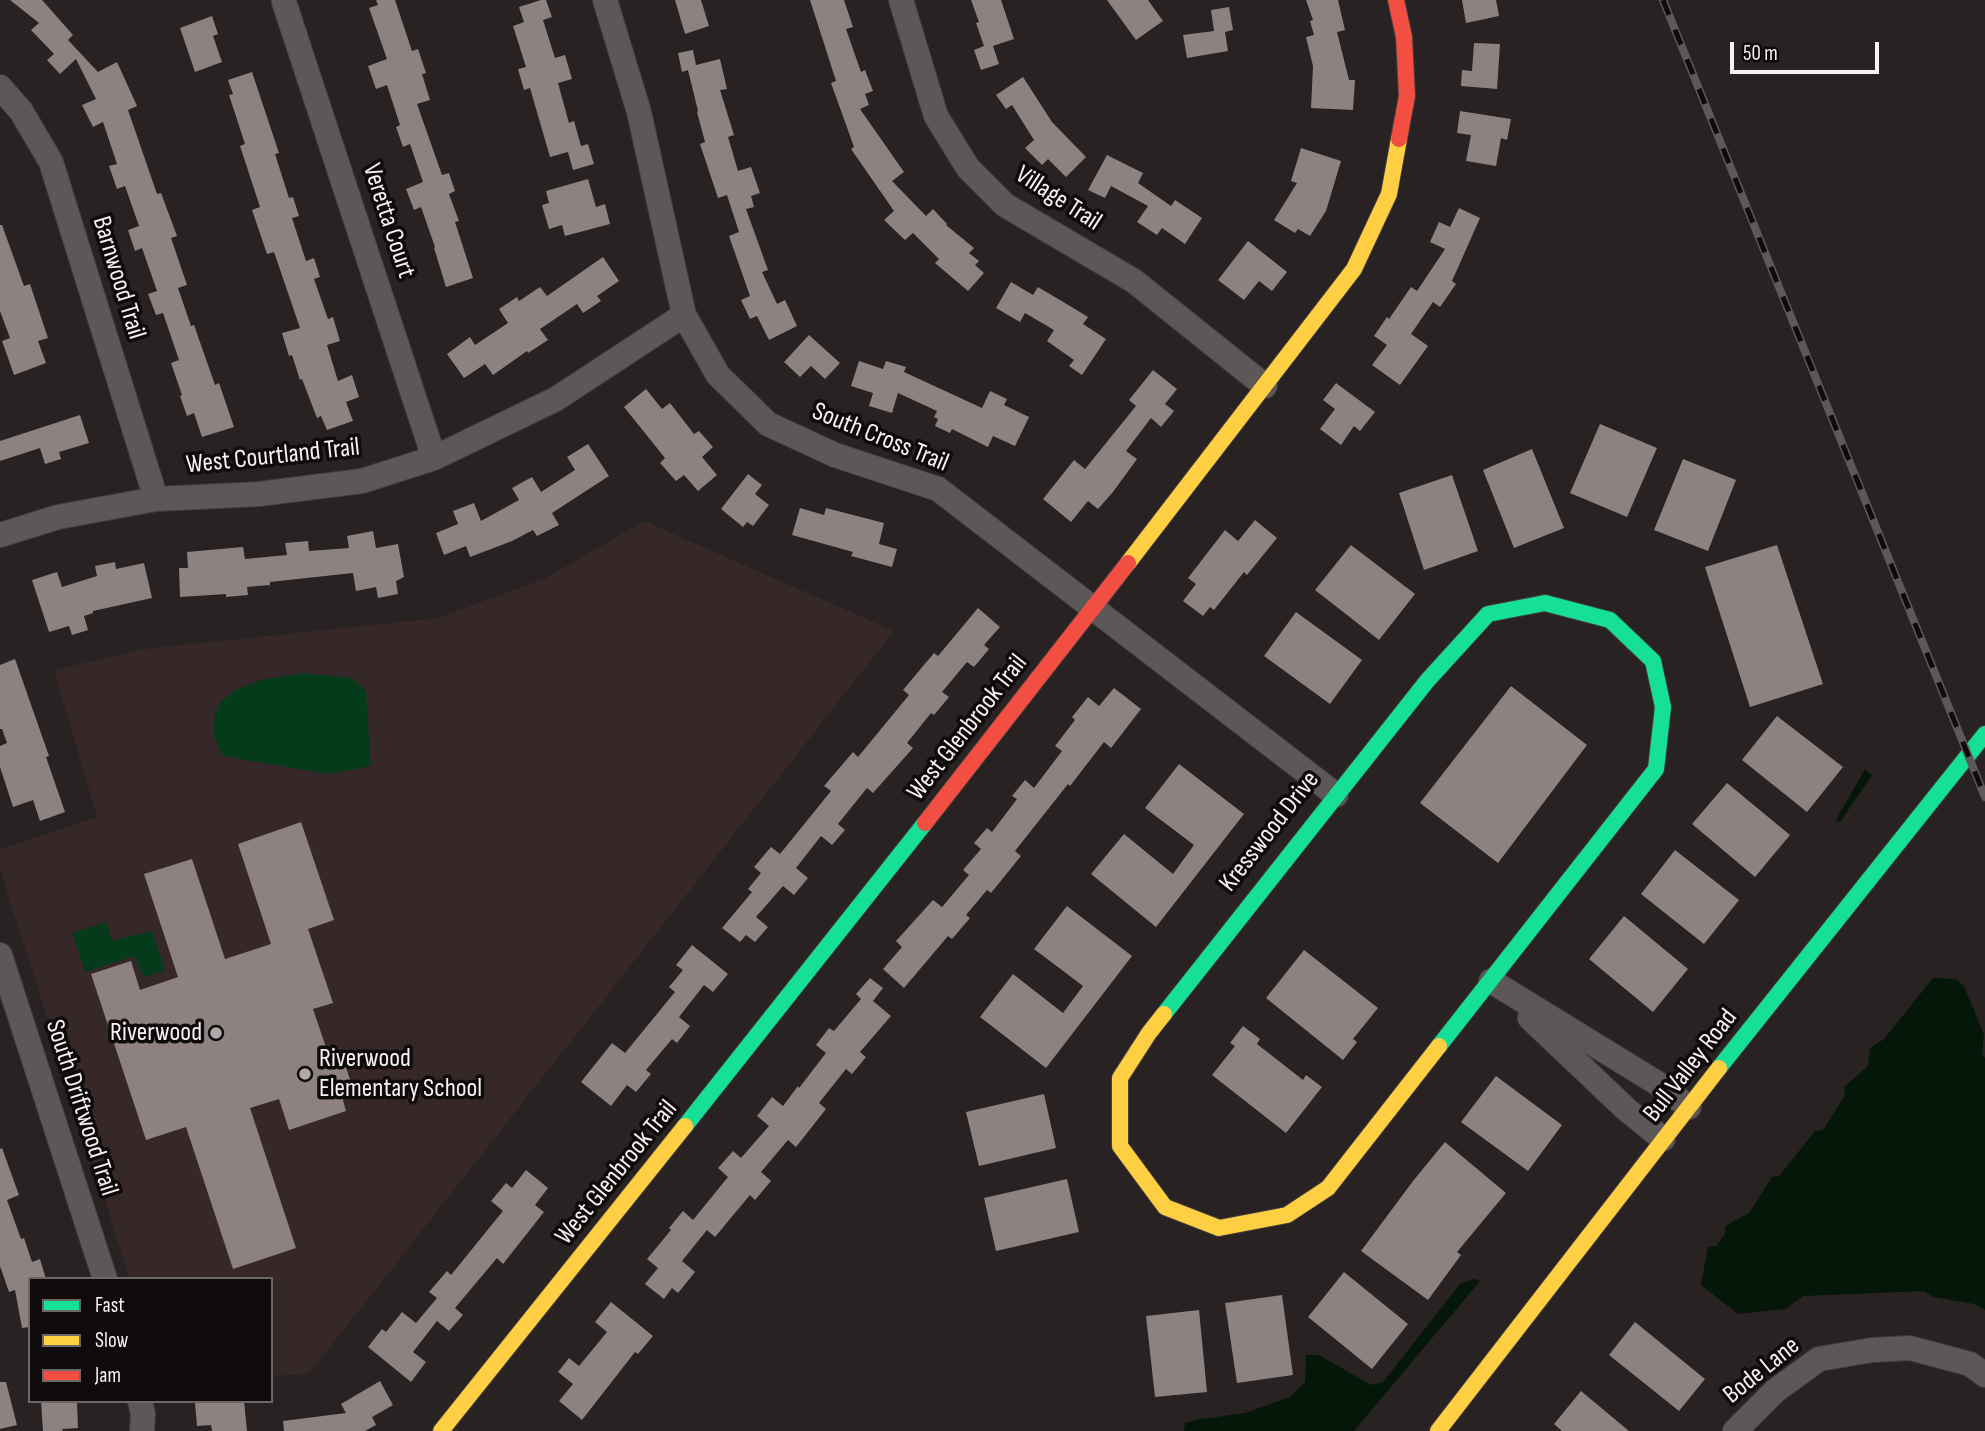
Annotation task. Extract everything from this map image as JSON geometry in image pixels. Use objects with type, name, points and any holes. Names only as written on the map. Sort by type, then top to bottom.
[{"type":"street","name":"South Cross Trail","points":[[604,0],[639,112],[684,315],[718,375],[768,424],[835,454],[938,489],[1336,795]]},
{"type":"street","name":"Village Trail","points":[[901,0],[936,116],[968,169],[1005,205],[1134,281],[1265,386]]},
{"type":"street","name":"West Glenbrook Trail","points":[[441,1431],[635,1190],[1094,608],[1354,269],[1389,194],[1407,96],[1404,37],[1396,0]]},
{"type":"street","name":"Veretta Court","points":[[284,2],[434,458]]},
{"type":"street","name":"Barnwood Trail","points":[[0,87],[21,111],[51,162],[156,499]]},
{"type":"street","name":"West Courtland Trail","points":[[0,535],[58,517],[156,499],[259,494],[362,481],[434,458],[556,399],[684,315]]},
{"type":"street","name":"Kresswood Drive","points":[[1545,603],[1611,620],[1653,661],[1663,707],[1656,769],[1328,1188],[1287,1215],[1219,1228],[1166,1206],[1120,1146],[1120,1078],[1149,1033],[1336,795],[1427,681],[1488,614],[1545,603]]},
{"type":"street","name":"Bull Valley Road","points":[[1438,1431],[1663,1139],[1985,734]]},
{"type":"street","name":"South Driftwood Trail","points":[[0,955],[104,1277]]},
{"type":"street","points":[[1491,981],[1657,1083],[1689,1107]]},
{"type":"street","points":[[1491,981],[1626,1109],[1663,1139]]},
{"type":"street","name":"Bode Lane","points":[[1735,1431],[1775,1391],[1819,1359],[1872,1350],[1910,1348],[1970,1364],[1985,1375]]},
{"type":"street","points":[[140,1403],[142,1431]]},
{"type":"shaded area","name":"Riverwood Elementary School","points":[[644,521],[894,631],[309,1374],[273,1376],[273,1277],[129,1277],[0,869],[0,849],[97,817],[54,670],[144,649],[438,618],[546,578]]},
{"type":"shaded area","points":[[1865,769],[1872,775],[1840,822],[1836,820]]},
{"type":"shaded area","points":[[1933,978],[1956,979],[1964,986],[1984,1035],[1985,1310],[1974,1304],[1933,1297],[1924,1291],[1803,1296],[1786,1309],[1738,1314],[1701,1285],[1708,1247],[1716,1246],[1725,1234],[1725,1226],[1749,1213],[1772,1177],[1779,1176],[1815,1131],[1823,1130],[1845,1095],[1844,1087],[1868,1066],[1870,1048],[1884,1039]]},
{"type":"shaded area","points":[[1474,1279],[1480,1281],[1354,1431],[1184,1431],[1185,1423],[1245,1413],[1290,1397],[1305,1382],[1306,1355],[1319,1355],[1371,1385],[1383,1382],[1460,1284]]},
{"type":"green space","points":[[303,673],[352,678],[366,691],[371,766],[329,774],[223,756],[213,735],[215,714],[221,701],[236,690],[261,680]]},
{"type":"green space","points":[[106,922],[112,941],[152,931],[165,970],[144,977],[134,956],[85,972],[72,933]]},
{"type":"building","points":[[10,0],[42,0],[73,35],[68,40],[98,72],[117,62],[137,106],[128,110],[157,194],[161,193],[177,236],[171,238],[187,285],[178,288],[215,385],[219,383],[234,427],[202,437],[194,413],[187,416],[171,363],[179,360],[163,313],[156,315],[148,294],[157,291],[142,248],[135,251],[128,230],[139,226],[125,186],[117,189],[109,166],[117,164],[103,122],[93,127],[82,105],[96,99],[76,59],[60,74],[47,60],[54,54],[31,30],[39,23]]},
{"type":"building","points":[[376,0],[395,0],[412,51],[418,49],[426,73],[422,74],[430,100],[417,104],[442,175],[449,173],[455,191],[449,194],[459,221],[455,222],[473,278],[446,287],[421,207],[414,210],[406,189],[423,182],[410,144],[403,147],[396,127],[400,125],[387,85],[376,89],[368,66],[387,59],[369,8],[378,5]]},
{"type":"building","points":[[546,0],[552,17],[543,20],[555,58],[565,55],[572,79],[558,83],[569,123],[574,121],[581,146],[588,144],[594,164],[573,170],[568,152],[550,157],[530,88],[524,90],[518,69],[526,67],[513,26],[524,22],[519,7]]},
{"type":"building","points":[[675,0],[701,0],[709,26],[685,34]]},
{"type":"building","points":[[810,0],[844,0],[853,27],[846,29],[861,72],[865,70],[873,91],[865,94],[869,105],[860,109],[904,172],[892,181],[926,216],[933,209],[946,225],[974,248],[969,253],[979,261],[975,265],[984,273],[968,291],[935,263],[939,259],[913,233],[905,240],[884,220],[894,211],[851,149],[854,147],[831,83],[836,81]]},
{"type":"building","points":[[971,0],[1001,0],[1014,39],[993,46],[999,64],[981,70],[974,50],[984,46]]},
{"type":"building","points":[[1107,0],[1148,0],[1163,21],[1136,40]]},
{"type":"building","points":[[1306,0],[1338,0],[1345,30],[1337,32],[1349,80],[1355,80],[1353,110],[1311,108],[1313,66],[1306,37],[1314,35],[1310,21],[1313,20]]},
{"type":"building","points":[[1462,0],[1496,0],[1499,16],[1466,23]]},
{"type":"building","points":[[1229,7],[1233,30],[1225,32],[1228,51],[1187,58],[1183,35],[1214,31],[1211,10]]},
{"type":"building","points":[[212,16],[218,34],[213,36],[222,62],[195,72],[180,28]]},
{"type":"building","points":[[1474,43],[1500,44],[1497,89],[1461,86],[1462,70],[1472,71]]},
{"type":"building","points":[[693,50],[696,65],[720,59],[727,89],[720,90],[734,135],[728,137],[738,171],[751,167],[760,193],[751,196],[754,207],[746,209],[768,270],[762,272],[777,304],[785,300],[797,326],[769,340],[757,316],[750,319],[741,300],[750,296],[729,236],[739,232],[727,195],[718,198],[700,144],[705,142],[698,111],[688,70],[682,72],[678,53]]},
{"type":"building","points":[[252,72],[279,153],[275,154],[289,198],[293,197],[299,216],[292,218],[306,261],[314,258],[320,277],[314,279],[328,319],[333,317],[340,341],[327,345],[338,381],[352,375],[359,397],[346,402],[353,421],[327,430],[321,416],[317,418],[292,355],[289,356],[282,333],[300,328],[274,252],[267,254],[252,210],[260,207],[240,146],[245,144],[229,95],[233,94],[228,80]]},
{"type":"building","points":[[1023,77],[1052,122],[1086,157],[1066,177],[1048,159],[1042,165],[1025,148],[1034,140],[1012,105],[1006,109],[996,95]]},
{"type":"building","points":[[1460,111],[1511,119],[1507,140],[1501,138],[1496,166],[1466,161],[1471,135],[1457,133]]},
{"type":"building","points":[[1301,148],[1341,161],[1326,211],[1310,236],[1298,229],[1295,233],[1274,220],[1297,183],[1291,181]]},
{"type":"building","points":[[1107,155],[1143,173],[1138,183],[1171,206],[1175,200],[1202,218],[1185,244],[1162,228],[1157,235],[1137,222],[1148,206],[1111,186],[1105,198],[1088,190]]},
{"type":"building","points":[[588,179],[596,207],[605,204],[610,224],[565,236],[562,225],[549,229],[542,205],[549,203],[546,191]]},
{"type":"building","points":[[1459,208],[1480,218],[1452,281],[1456,284],[1440,307],[1433,302],[1411,334],[1428,346],[1400,385],[1372,365],[1387,345],[1374,336],[1411,287],[1417,291],[1445,249],[1430,242],[1439,222],[1450,227]]},
{"type":"building","points":[[0,225],[24,286],[30,284],[48,338],[38,341],[46,363],[14,375],[2,341],[10,338],[0,311]]},
{"type":"building","points":[[1248,241],[1287,272],[1272,291],[1259,281],[1244,300],[1218,280]]},
{"type":"building","points":[[603,257],[619,281],[597,296],[601,301],[583,313],[577,304],[540,329],[548,340],[493,375],[485,364],[464,378],[447,354],[470,337],[475,345],[508,323],[499,309],[517,297],[519,301],[540,287],[547,296]]},
{"type":"building","points":[[1011,282],[1033,295],[1038,287],[1070,306],[1088,317],[1083,324],[1106,339],[1082,375],[1069,366],[1074,360],[1047,341],[1054,330],[1025,313],[1020,322],[996,308]]},
{"type":"building","points":[[809,335],[840,363],[825,379],[811,366],[800,377],[784,362]]},
{"type":"building","points":[[859,361],[883,369],[886,361],[906,367],[904,372],[982,408],[990,391],[1007,399],[1004,405],[1029,417],[1015,446],[993,436],[988,447],[952,429],[950,433],[935,426],[938,419],[934,417],[937,411],[898,393],[892,413],[869,406],[873,393],[851,386]]},
{"type":"building","points":[[1153,370],[1177,389],[1165,404],[1174,411],[1161,427],[1151,418],[1126,451],[1137,459],[1113,492],[1098,509],[1088,501],[1071,522],[1043,499],[1074,460],[1085,469],[1136,406],[1129,400]]},
{"type":"building","points":[[1336,383],[1375,412],[1360,431],[1354,426],[1341,445],[1320,429],[1335,409],[1323,400]]},
{"type":"building","points":[[646,389],[662,409],[670,403],[694,434],[699,431],[713,447],[702,457],[717,475],[698,491],[684,475],[676,481],[660,463],[665,458],[624,407]]},
{"type":"building","points":[[80,415],[89,443],[59,452],[61,459],[45,464],[40,448],[0,461],[0,441]]},
{"type":"building","points":[[1600,424],[1657,448],[1627,517],[1570,493]]},
{"type":"building","points":[[588,444],[609,476],[552,513],[559,525],[537,536],[533,530],[470,557],[466,546],[444,555],[436,533],[458,524],[453,511],[474,503],[481,521],[519,500],[512,488],[532,477],[541,492],[575,470],[567,457]]},
{"type":"building","points":[[1532,449],[1564,528],[1514,548],[1483,470]]},
{"type":"building","points":[[1683,459],[1736,480],[1708,551],[1654,530]]},
{"type":"building","points":[[748,474],[762,485],[755,494],[769,505],[753,526],[747,522],[743,527],[721,509]]},
{"type":"building","points":[[1452,475],[1478,551],[1424,570],[1399,493]]},
{"type":"building","points":[[800,508],[824,515],[826,508],[884,523],[879,544],[897,549],[892,567],[851,556],[853,552],[792,535]]},
{"type":"building","points":[[1255,520],[1277,538],[1247,575],[1244,572],[1214,610],[1210,607],[1203,616],[1183,601],[1196,584],[1188,578],[1225,530],[1238,541]]},
{"type":"building","points":[[373,531],[376,548],[398,544],[404,577],[396,581],[398,594],[378,598],[376,587],[356,591],[353,573],[270,582],[270,585],[247,587],[248,595],[180,597],[179,568],[188,568],[187,552],[243,547],[245,559],[287,555],[285,543],[308,541],[309,551],[349,548],[347,536]]},
{"type":"building","points":[[1351,545],[1415,594],[1379,640],[1315,590]]},
{"type":"building","points":[[1777,545],[1823,684],[1750,707],[1705,567]]},
{"type":"building","points":[[115,562],[116,569],[144,563],[152,598],[93,611],[84,616],[88,630],[72,635],[69,626],[49,632],[32,580],[57,572],[62,587],[97,576],[95,566]]},
{"type":"building","points":[[978,608],[1000,627],[984,645],[989,649],[974,667],[967,662],[942,692],[949,697],[934,715],[931,713],[907,743],[913,748],[873,793],[867,788],[838,824],[845,830],[832,845],[821,836],[796,868],[808,878],[794,895],[783,886],[756,917],[768,927],[755,942],[746,935],[740,942],[722,928],[752,892],[748,889],[761,873],[754,867],[771,847],[780,854],[831,791],[824,786],[853,752],[858,757],[909,695],[903,690],[934,653],[938,656]]},
{"type":"building","points":[[1296,612],[1362,660],[1330,704],[1264,656]]},
{"type":"building","points":[[15,659],[49,756],[46,757],[65,812],[40,821],[33,800],[13,807],[0,767],[0,746],[7,743],[0,729],[0,665]]},
{"type":"building","points":[[1511,686],[1587,745],[1498,863],[1420,803]]},
{"type":"building","points":[[1114,688],[1141,709],[1111,748],[1104,742],[1070,786],[1068,784],[1015,851],[1021,856],[991,893],[987,890],[966,915],[970,918],[952,939],[948,936],[904,988],[883,969],[902,947],[896,941],[933,900],[942,907],[969,875],[963,870],[981,849],[974,843],[987,828],[992,832],[1017,799],[1012,796],[1025,780],[1034,788],[1062,751],[1055,746],[1088,697],[1099,706]]},
{"type":"building","points":[[1777,716],[1843,767],[1807,812],[1742,760]]},
{"type":"building","points":[[1179,764],[1244,814],[1156,927],[1091,874],[1124,834],[1173,874],[1194,845],[1145,808]]},
{"type":"building","points":[[1727,783],[1790,835],[1755,877],[1692,824]]},
{"type":"building","name":"Riverwood","points":[[301,822],[334,920],[308,929],[333,1003],[313,1009],[331,1062],[343,1058],[353,1089],[341,1093],[346,1111],[289,1130],[279,1099],[250,1108],[296,1248],[233,1269],[186,1127],[146,1140],[91,974],[131,961],[140,990],[178,977],[144,874],[192,859],[225,959],[271,944],[238,844]]},
{"type":"building","points":[[1675,850],[1739,900],[1704,944],[1641,894]]},
{"type":"building","points":[[1067,906],[1132,956],[1046,1068],[980,1017],[1013,974],[1063,1013],[1083,986],[1034,949]]},
{"type":"building","points":[[1624,916],[1688,969],[1653,1012],[1589,959]]},
{"type":"building","points":[[692,945],[728,974],[713,992],[704,985],[679,1017],[690,1026],[677,1043],[672,1039],[646,1070],[651,1074],[636,1092],[627,1085],[611,1106],[581,1082],[612,1043],[625,1053],[675,992],[669,987],[683,970],[676,965]]},
{"type":"building","points":[[1304,950],[1378,1008],[1353,1039],[1357,1042],[1343,1060],[1266,998]]},
{"type":"building","points":[[870,978],[883,988],[873,1001],[891,1016],[860,1052],[866,1057],[852,1074],[846,1069],[819,1103],[826,1109],[796,1147],[788,1140],[761,1172],[771,1181],[755,1200],[750,1195],[715,1237],[707,1230],[682,1261],[695,1272],[678,1293],[672,1288],[664,1299],[645,1284],[658,1268],[647,1259],[683,1211],[693,1220],[728,1177],[718,1168],[733,1151],[741,1158],[769,1126],[757,1116],[772,1097],[783,1106],[798,1086],[799,1088],[826,1053],[816,1045],[829,1028],[834,1031],[861,999],[856,994]]},
{"type":"building","points":[[1243,1026],[1260,1039],[1257,1044],[1303,1080],[1306,1075],[1322,1087],[1286,1133],[1212,1075],[1235,1046],[1230,1043]]},
{"type":"building","points":[[1496,1076],[1562,1125],[1528,1171],[1461,1122]]},
{"type":"building","points":[[1044,1094],[1056,1148],[979,1166],[966,1112]]},
{"type":"building","points":[[1445,1142],[1506,1193],[1457,1252],[1461,1255],[1428,1300],[1361,1251]]},
{"type":"building","points":[[2,1148],[19,1195],[7,1200],[32,1262],[40,1259],[45,1277],[28,1277],[28,1327],[22,1328],[15,1290],[9,1292],[0,1266]]},
{"type":"building","points":[[526,1170],[548,1188],[535,1205],[544,1212],[503,1264],[497,1258],[455,1308],[463,1315],[449,1331],[437,1321],[413,1352],[426,1362],[411,1382],[368,1347],[382,1329],[386,1332],[402,1312],[416,1323],[437,1298],[429,1292],[447,1271],[451,1275],[503,1211],[491,1201],[506,1183],[512,1188]]},
{"type":"building","points":[[1067,1179],[1079,1232],[996,1251],[984,1198]]},
{"type":"building","points":[[1344,1272],[1408,1324],[1372,1369],[1308,1317]]},
{"type":"building","points":[[1282,1295],[1293,1375],[1237,1383],[1225,1303]]},
{"type":"building","points":[[611,1302],[653,1336],[638,1354],[635,1352],[582,1420],[559,1401],[573,1384],[558,1372],[569,1358],[579,1366],[607,1332],[595,1322]]},
{"type":"building","points":[[1199,1310],[1207,1392],[1155,1397],[1146,1316]]},
{"type":"building","points":[[1635,1322],[1705,1379],[1679,1411],[1609,1355]]},
{"type":"building","points":[[380,1381],[393,1405],[372,1417],[376,1425],[365,1431],[284,1431],[283,1421],[346,1413],[341,1404]]},
{"type":"building","points":[[0,1382],[6,1382],[17,1425],[0,1429]]},
{"type":"building","points":[[1581,1391],[1629,1431],[1562,1431],[1554,1424]]},
{"type":"building","points":[[41,1403],[77,1403],[78,1428],[43,1431]]},
{"type":"building","points":[[195,1403],[244,1403],[247,1431],[212,1431],[211,1425],[197,1426]]},
{"type":"railway","points":[[1663,0],[1985,797]]},
{"type":"traffic: fast","points":[[1439,1046],[1656,769],[1663,707],[1653,661],[1610,620],[1545,603]]},
{"type":"traffic: fast","points":[[1164,1014],[1427,681],[1488,614],[1545,603]]},
{"type":"traffic: fast","points":[[1719,1068],[1985,734]]},
{"type":"traffic: fast","points":[[685,1126],[925,823]]},
{"type":"traffic: slow","points":[[1128,563],[1354,269],[1389,194],[1399,139]]},
{"type":"traffic: slow","points":[[1164,1014],[1120,1078],[1120,1146],[1165,1207],[1219,1228],[1287,1215],[1328,1188],[1439,1046]]},
{"type":"traffic: slow","points":[[1438,1431],[1719,1068]]},
{"type":"traffic: slow","points":[[441,1431],[685,1126]]},
{"type":"traffic: jam","points":[[1396,0],[1404,37],[1407,96],[1399,139]]},
{"type":"traffic: jam","points":[[925,823],[1128,563]]},
{"type":"place","name":"Riverwood","points":[[216,1033]]},
{"type":"place","name":"Riverwood Elementary School","points":[[305,1074]]}]
